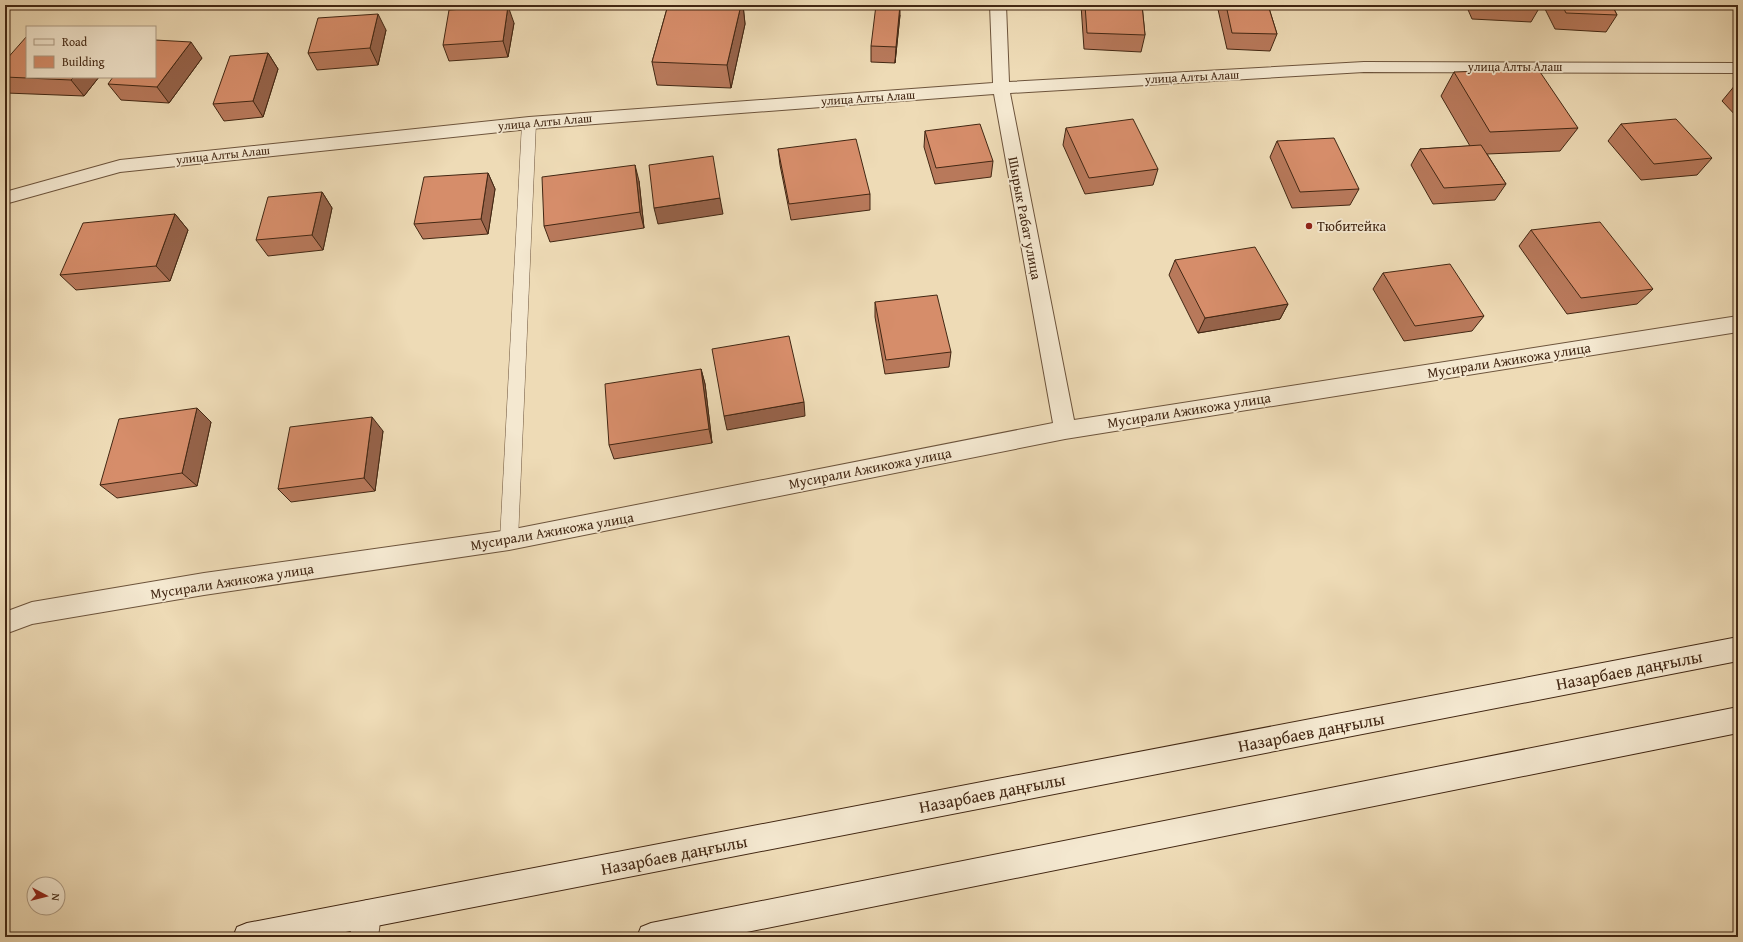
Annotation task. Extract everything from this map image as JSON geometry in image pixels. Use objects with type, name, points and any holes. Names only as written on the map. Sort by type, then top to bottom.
[{"type":"street","name":"Шырык Рабат улица","points":[[998,5],[1001,88],[1065,430]]},
{"type":"street","name":"улица Алты Алаш","points":[[5,198],[120,166],[529,123],[1001,88],[1364,67],[1738,68]]},
{"type":"street","name":"Мусирали Ажикожа улица","points":[[5,623],[32,612],[509,540],[1065,430],[1738,324]]},
{"type":"street","name":"Назарбаев даңғылы","points":[[247,937],[365,925],[1738,649]]},
{"type":"street","points":[[651,937],[1738,720]]},
{"type":"lane","points":[[509,540],[529,123]]},
{"type":"building","points":[[668,5],[741,5],[727,65],[652,62]]},
{"type":"building","points":[[876,5],[900,5],[896,47],[871,46]]},
{"type":"building","points":[[1085,5],[1142,5],[1145,35],[1087,33]]},
{"type":"building","points":[[1226,5],[1268,5],[1277,34],[1232,33]]},
{"type":"building","points":[[1562,5],[1612,5],[1617,15],[1566,13]]},
{"type":"building","points":[[508,6],[503,41],[443,45],[449,10]]},
{"type":"building","points":[[378,14],[370,48],[308,53],[318,18]]},
{"type":"building","points":[[26,37],[26,78],[5,77],[5,61]]},
{"type":"building","points":[[156,40],[191,42],[157,87],[108,84],[112,78],[156,78]]},
{"type":"building","points":[[268,53],[253,101],[213,104],[230,56]]},
{"type":"building","points":[[1538,69],[1578,128],[1490,132],[1454,72]]},
{"type":"building","points":[[27,78],[73,78],[71,80]]},
{"type":"building","points":[[1133,119],[1158,169],[1089,178],[1066,128]]},
{"type":"building","points":[[1676,119],[1712,158],[1654,164],[1621,124]]},
{"type":"building","points":[[980,124],[993,161],[936,168],[925,131]]},
{"type":"building","points":[[1334,138],[1359,189],[1300,192],[1277,141]]},
{"type":"building","points":[[856,139],[870,194],[789,204],[778,149]]},
{"type":"building","points":[[1481,145],[1506,184],[1444,188],[1420,149]]},
{"type":"building","points":[[713,156],[720,198],[654,208],[649,165]]},
{"type":"building","points":[[635,165],[640,212],[544,226],[542,177]]},
{"type":"building","points":[[488,173],[481,219],[414,224],[424,177]]},
{"type":"building","points":[[322,192],[312,235],[256,240],[268,197]]},
{"type":"building","points":[[175,214],[156,266],[60,275],[83,223]]},
{"type":"building","points":[[1600,222],[1653,289],[1581,298],[1531,230]]},
{"type":"building","points":[[1255,247],[1288,304],[1205,318],[1175,260]]},
{"type":"building","points":[[1450,264],[1484,316],[1415,326],[1383,273]]},
{"type":"building","points":[[937,295],[951,352],[886,360],[875,302]]},
{"type":"building","points":[[789,336],[804,402],[724,416],[712,349]]},
{"type":"building","points":[[701,369],[709,429],[609,445],[605,384]]},
{"type":"building","points":[[197,408],[182,473],[100,485],[119,419]]},
{"type":"building","points":[[372,417],[364,478],[278,489],[290,427]]},
{"type":"place","name":"Тюбитейка","points":[[1309,226]]}]
